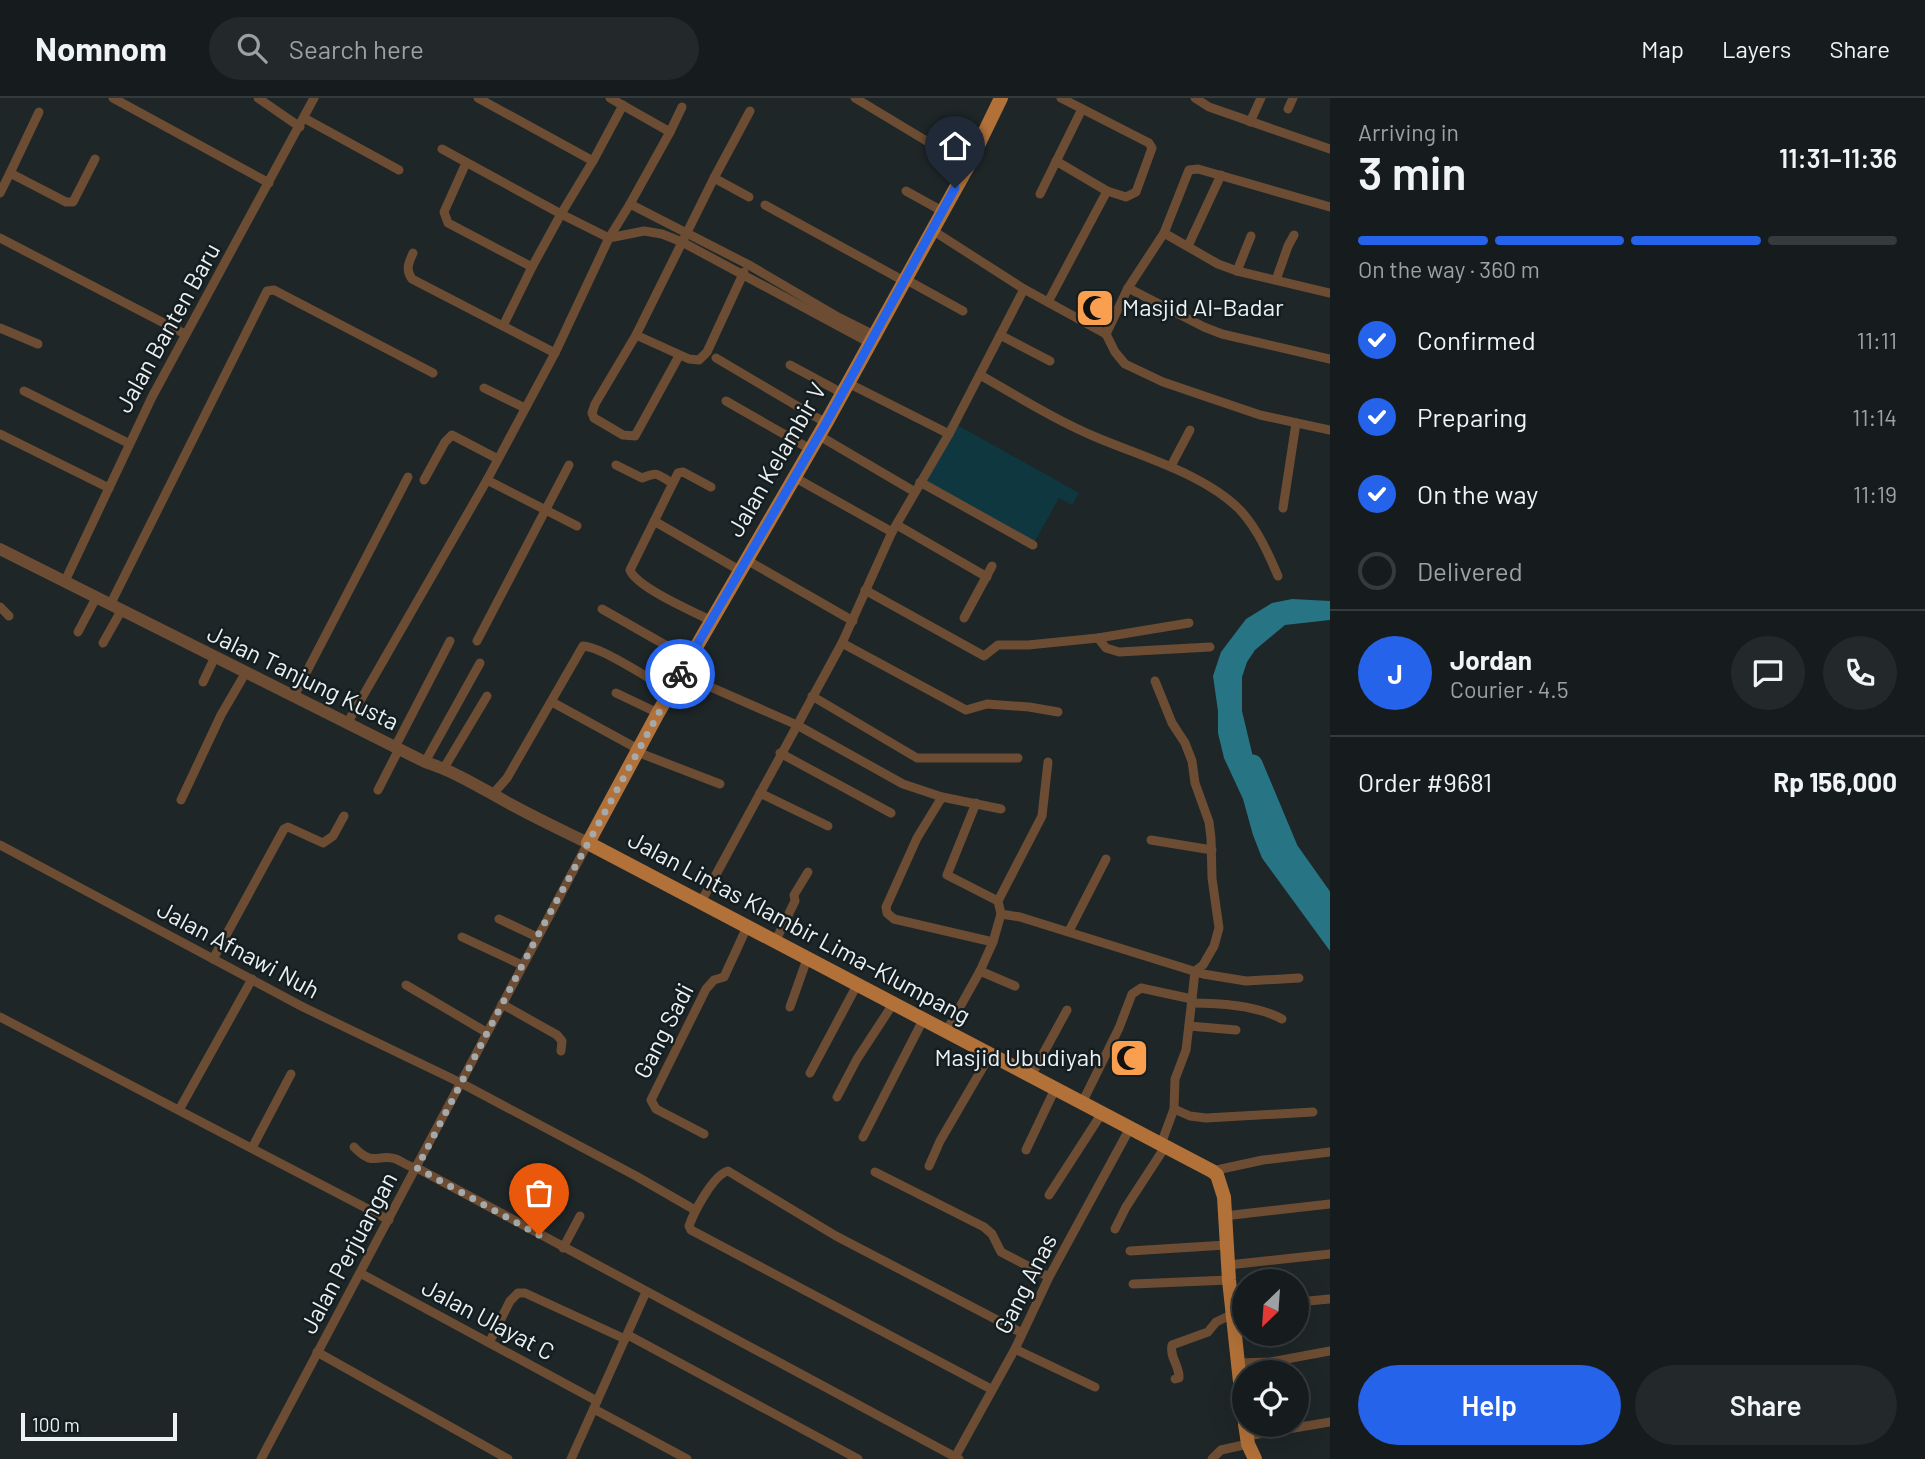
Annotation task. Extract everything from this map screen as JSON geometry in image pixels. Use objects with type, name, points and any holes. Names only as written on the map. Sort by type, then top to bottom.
[{"type":"main road","name":"Jalan Kelambir V","points":[[588,843],[658,713],[845,388],[968,166],[1001,98]]},
{"type":"main road","name":"Jalan Lintas Klambir Lima–Klumpang","points":[[588,843],[1212,1171]]},
{"type":"main road","points":[[1212,1171],[1221,1187],[1232,1289]]},
{"type":"main road","points":[[1248,1437],[1255,1459]]},
{"type":"street","points":[[113,98],[269,183]]},
{"type":"street","points":[[258,98],[400,170]]},
{"type":"street","name":"Jalan Banten Baru","points":[[65,581],[128,443],[314,98]]},
{"type":"street","points":[[478,98],[593,161]]},
{"type":"street","points":[[610,98],[670,132]]},
{"type":"street","points":[[855,98],[968,166]]},
{"type":"street","points":[[1056,161],[1122,197],[1136,192],[1152,148],[1149,143],[1060,98]]},
{"type":"street","points":[[1195,98],[1209,107],[1330,149]]},
{"type":"street","points":[[1250,122],[1261,98]]},
{"type":"street","points":[[1288,109],[1293,98]]},
{"type":"street","points":[[503,326],[532,267],[623,105]]},
{"type":"street","points":[[348,722],[487,480],[555,353],[609,238],[682,107]]},
{"type":"street","points":[[1040,194],[1082,109]]},
{"type":"street","points":[[680,356],[638,434],[631,436],[614,430],[594,418],[592,413],[595,404],[635,335],[750,111]]},
{"type":"street","points":[[0,193],[39,112]]},
{"type":"street","points":[[442,149],[609,238],[644,231],[662,234],[872,339]]},
{"type":"street","points":[[10,173],[70,203],[76,198],[95,159]]},
{"type":"street","points":[[466,163],[444,212],[448,223],[532,267]]},
{"type":"street","points":[[1106,334],[1128,288],[1164,233],[1189,170],[1194,168],[1221,175],[1330,208]]},
{"type":"street","points":[[1188,246],[1221,175]]},
{"type":"street","points":[[714,178],[749,197]]},
{"type":"street","points":[[906,191],[942,211]]},
{"type":"street","points":[[1048,302],[1107,191]]},
{"type":"street","points":[[630,204],[687,231],[748,265],[872,339]]},
{"type":"street","points":[[765,205],[963,311]]},
{"type":"street","points":[[644,231],[647,212]]},
{"type":"street","points":[[932,230],[1024,289],[1106,334],[1115,352],[1125,363],[1163,382],[1260,415],[1330,430]]},
{"type":"street","points":[[1164,233],[1206,259],[1237,271],[1330,293]]},
{"type":"street","points":[[1276,280],[1294,235]]},
{"type":"street","points":[[1237,271],[1251,236]]},
{"type":"street","points":[[0,238],[185,334]]},
{"type":"street","points":[[413,253],[408,264],[408,274],[412,279],[555,353]]},
{"type":"street","points":[[635,335],[680,356],[699,360],[707,352],[748,265]]},
{"type":"street","points":[[1128,288],[1222,334],[1330,359]]},
{"type":"street","points":[[701,902],[842,643],[894,529],[949,434],[1024,289]]},
{"type":"street","points":[[103,643],[115,608],[267,291],[274,290],[433,373]]},
{"type":"street","points":[[0,328],[38,345]]},
{"type":"street","points":[[1000,335],[1050,361]]},
{"type":"street","points":[[716,358],[915,492]]},
{"type":"street","points":[[790,365],[949,434]]},
{"type":"street","points":[[980,375],[1038,408],[1097,437],[1171,466],[1219,494],[1239,509],[1260,537],[1278,576]]},
{"type":"street","points":[[484,388],[526,408]]},
{"type":"street","points":[[24,391],[128,443]]},
{"type":"street","points":[[726,401],[810,449]]},
{"type":"street","points":[[1283,508],[1296,423]]},
{"type":"street","points":[[1171,466],[1190,430]]},
{"type":"street","points":[[0,434],[109,488]]},
{"type":"street","points":[[424,480],[445,442],[453,435],[498,459]]},
{"type":"street","points":[[477,641],[569,465]]},
{"type":"street","points":[[616,466],[642,478],[648,473],[654,473],[672,483]]},
{"type":"street","points":[[711,487],[680,471],[632,564],[631,575],[658,593],[712,621]]},
{"type":"street","points":[[294,696],[408,477]]},
{"type":"street","points":[[794,477],[987,577]]},
{"type":"street","points":[[487,480],[577,526]]},
{"type":"street","points":[[920,482],[1033,544]]},
{"type":"street","points":[[654,521],[853,621]]},
{"type":"street","name":"Jalan Tanjung Kusta","points":[[0,549],[425,762],[444,768],[588,843]]},
{"type":"street","points":[[964,618],[992,566]]},
{"type":"street","points":[[865,590],[984,656],[998,645],[1098,638],[1189,623]]},
{"type":"street","points":[[78,632],[96,598]]},
{"type":"street","points":[[0,607],[9,616]]},
{"type":"street","points":[[602,609],[690,659]]},
{"type":"street","points":[[1098,638],[1106,648],[1119,652],[1210,647]]},
{"type":"street","points":[[378,790],[450,641]]},
{"type":"street","points":[[842,643],[966,709],[987,704],[1058,712]]},
{"type":"street","points":[[493,794],[507,778],[585,646],[671,691]]},
{"type":"street","points":[[203,682],[215,657]]},
{"type":"street","points":[[425,762],[480,663]]},
{"type":"street","points":[[181,800],[221,715],[246,672]]},
{"type":"street","points":[[681,674],[796,725],[903,784],[942,797],[1001,809]]},
{"type":"street","points":[[1115,1229],[1163,1146],[1174,1109],[1175,1079],[1184,1057],[1195,971],[1203,965],[1214,946],[1219,928],[1212,878],[1209,822],[1195,783],[1192,761],[1185,743],[1172,723],[1155,681]]},
{"type":"street","points":[[616,693],[658,713]]},
{"type":"street","points":[[444,768],[487,696]]},
{"type":"street","points":[[812,696],[917,758],[1018,758]]},
{"type":"street","points":[[552,702],[637,751],[720,784]]},
{"type":"street","points":[[780,753],[891,813]]},
{"type":"street","points":[[946,1032],[981,971],[1001,914],[998,901],[1042,816],[1048,762]]},
{"type":"street","points":[[760,793],[828,826]]},
{"type":"street","points":[[942,797],[917,838],[889,899],[887,913],[902,921],[993,942]]},
{"type":"street","points":[[976,803],[947,875],[998,901]]},
{"type":"street","points":[[213,959],[284,829],[288,827],[323,843],[333,836],[344,816]]},
{"type":"street","points":[[1151,840],[1212,849]]},
{"type":"street","name":"Jalan Perjuangan","points":[[261,1459],[588,843]]},
{"type":"street","name":"Jalan Afnawi Nuh","points":[[0,845],[213,959],[461,1083],[695,1210]]},
{"type":"street","points":[[1069,931],[1106,859]]},
{"type":"street","points":[[775,942],[795,901],[794,895],[808,872]]},
{"type":"street","points":[[1001,914],[1069,931],[1195,971],[1246,981],[1299,978]]},
{"type":"street","points":[[499,919],[537,937]]},
{"type":"street","name":"Gang Sadi","points":[[704,1134],[656,1109],[651,1100],[706,989],[714,980],[724,977],[747,927]]},
{"type":"street","points":[[462,937],[522,965]]},
{"type":"street","points":[[790,1007],[807,959]]},
{"type":"street","points":[[981,971],[1015,986]]},
{"type":"street","points":[[179,1110],[252,979]]},
{"type":"street","points":[[406,985],[486,1032]]},
{"type":"street","points":[[810,1073],[858,985]]},
{"type":"street","points":[[1082,1103],[1109,1050],[1132,994],[1141,988],[1192,1001],[1259,1010],[1282,1019]]},
{"type":"street","points":[[502,1004],[557,1035],[562,1041],[561,1051]]},
{"type":"street","points":[[837,1097],[857,1059],[893,1004]]},
{"type":"street","points":[[1031,1076],[1067,1010]]},
{"type":"street","points":[[0,1017],[389,1220]]},
{"type":"street","points":[[863,1136],[923,1020]]},
{"type":"street","points":[[1189,1026],[1236,1030]]},
{"type":"street","points":[[929,1166],[940,1141],[990,1055]]},
{"type":"street","points":[[252,1148],[290,1074]]},
{"type":"street","points":[[1026,1150],[1055,1089]]},
{"type":"street","points":[[1174,1109],[1190,1116],[1206,1118],[1313,1112]]},
{"type":"street","points":[[1049,1195],[1102,1113]]},
{"type":"street","name":"Gang Anas","points":[[956,1458],[1015,1349],[1049,1277],[1130,1128]]},
{"type":"street","points":[[354,1147],[369,1159],[393,1158],[408,1167],[417,1168],[956,1458]]},
{"type":"street","points":[[1212,1171],[1263,1160],[1330,1152]]},
{"type":"street","points":[[991,1390],[691,1230],[689,1226],[695,1210],[720,1175],[728,1171],[836,1236],[1022,1333]]},
{"type":"street","points":[[875,1172],[985,1227],[992,1234],[1000,1252],[1049,1277]]},
{"type":"street","points":[[1224,1216],[1330,1204]]},
{"type":"street","points":[[563,1248],[580,1216]]},
{"type":"street","points":[[1130,1251],[1226,1245]]},
{"type":"street","points":[[1133,1284],[1229,1273],[1330,1254]]},
{"type":"street","name":"Jalan Ulayat C","points":[[360,1273],[489,1341],[687,1459]]},
{"type":"street","points":[[571,1459],[646,1292]]},
{"type":"street","points":[[489,1341],[510,1301],[518,1293],[525,1293],[627,1337],[859,1459]]},
{"type":"street","points":[[1309,1301],[1330,1299]]},
{"type":"street","points":[[1175,1379],[1180,1376],[1171,1352],[1172,1345],[1208,1332],[1216,1322],[1232,1312]]},
{"type":"street","points":[[1015,1349],[1095,1387]]},
{"type":"street","points":[[1281,1360],[1330,1351]]},
{"type":"street","points":[[317,1352],[508,1459]]},
{"type":"street","points":[[1309,1425],[1330,1422]]},
{"type":"street","points":[[1212,1459],[1221,1450],[1244,1437]]},
{"type":"shaded area","points":[[950,421],[1079,493],[1072,505],[1059,498],[1034,543],[918,478]]},
{"type":"water","points":[[1292,599],[1330,601],[1330,620],[1285,625],[1255,650],[1242,677],[1242,711],[1253,757],[1282,834],[1330,913],[1330,951],[1262,858],[1243,799],[1224,758],[1218,733],[1213,676],[1221,652],[1246,619],[1272,603]]},
{"type":"waterway","points":[[1253,764],[1289,850],[1330,908]]},
{"type":"way so far","points":[[539,1235],[417,1168],[486,1032],[680,674]]},
{"type":"place","name":"Masjid Al-Badar","points":[[1095,308]]},
{"type":"place","name":"Masjid Ubudiyah","points":[[1129,1058]]},
{"type":"route","points":[[680,674],[826,423],[955,188]]}]
